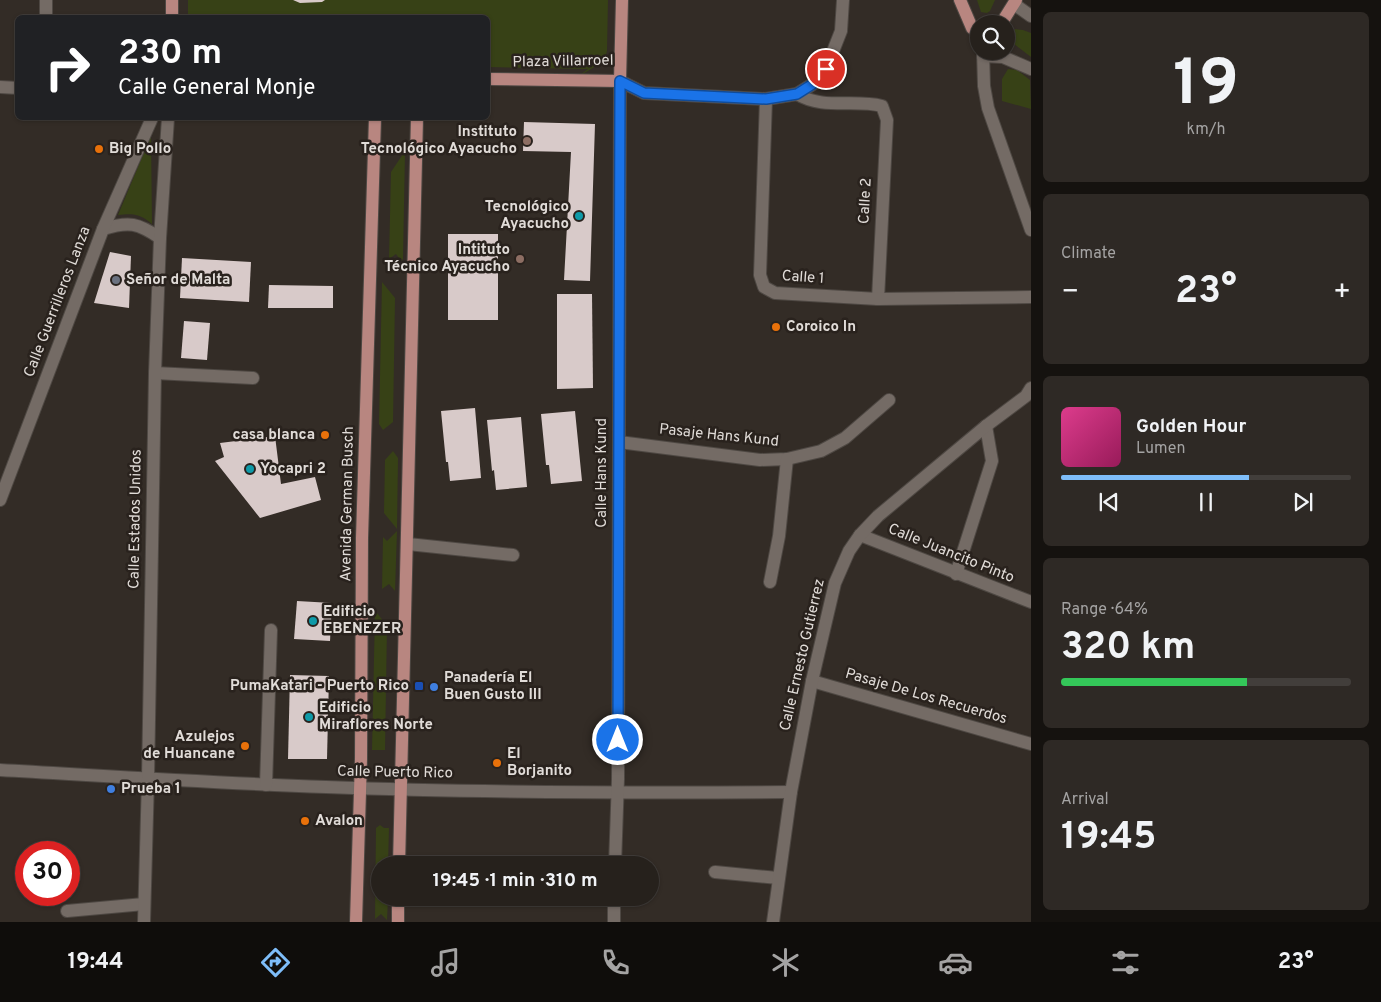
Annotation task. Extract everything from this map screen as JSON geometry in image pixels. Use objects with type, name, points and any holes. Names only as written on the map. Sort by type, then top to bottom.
[{"type":"main road","points":[[172,0],[172,15]]},
{"type":"main road","name":"Plaza Villarroel","points":[[490,79],[620,81],[622,0]]},
{"type":"main road","points":[[960,0],[970,23]]},
{"type":"main road","points":[[1007,15],[1015,2]]},
{"type":"main road","name":"Avenida German Busch","points":[[356,922],[360,788],[362,538],[375,120]]},
{"type":"main road","points":[[399,856],[418,120]]},
{"type":"main road","points":[[398,906],[398,922]]},
{"type":"street","points":[[46,0],[46,15]]},
{"type":"street","points":[[620,81],[644,93],[766,99],[797,94],[816,82],[826,69],[841,31],[843,0]]},
{"type":"street","points":[[1015,2],[1031,16]]},
{"type":"street","points":[[983,60],[984,86],[988,108],[1031,230]]},
{"type":"street","points":[[1010,60],[1031,69]]},
{"type":"street","name":"Calle Hans Kund","points":[[615,856],[618,794],[620,81]]},
{"type":"street","points":[[0,87],[15,88]]},
{"type":"street","name":"Calle 2","points":[[797,94],[807,100],[822,103],[868,102],[882,106],[887,120],[878,299]]},
{"type":"street","name":"Calle 1","points":[[766,99],[760,275],[764,288],[775,293],[878,299],[1031,297]]},
{"type":"street","name":"Calle Guerrilleros Lanza","points":[[0,500],[4,475],[104,228],[151,120]]},
{"type":"street","name":"Calle Estados Unidos","points":[[144,922],[155,373],[160,238],[168,120]]},
{"type":"street","points":[[104,228],[131,223],[145,228],[160,238]]},
{"type":"street","points":[[155,373],[253,378]]},
{"type":"street","name":"Calle Ernesto Gutierrez","points":[[773,922],[791,792],[812,681],[835,583],[849,551],[860,535],[878,516],[986,426],[1029,394]]},
{"type":"street","name":"Pasaje Hans Kund","points":[[619,442],[760,460],[787,459],[821,451],[845,438],[889,400]]},
{"type":"street","points":[[956,574],[992,462],[986,426]]},
{"type":"street","points":[[770,582],[779,536],[787,459]]},
{"type":"street","name":"Calle Juancito Pinto","points":[[860,535],[1031,602]]},
{"type":"street","points":[[408,544],[513,555]]},
{"type":"street","points":[[266,785],[271,630]]},
{"type":"street","name":"Pasaje De Los Recuerdos","points":[[812,681],[1031,744]]},
{"type":"street","name":"Calle Puerto Rico","points":[[0,770],[266,785],[360,788],[618,794],[791,792]]},
{"type":"street","points":[[715,872],[778,878]]},
{"type":"street","points":[[68,912],[144,904]]},
{"type":"street","points":[[614,906],[614,922]]},
{"type":"green space","points":[[188,0],[608,0],[607,51],[601,63],[576,78],[588,69],[490,67],[490,15],[188,15]]},
{"type":"green space","points":[[977,0],[995,0],[990,11],[987,13],[981,12]]},
{"type":"green space","points":[[1015,29],[1031,33],[1031,57],[1015,45]]},
{"type":"green space","points":[[1008,69],[1017,70],[1030,80],[1031,109],[1002,101],[1002,79]]},
{"type":"green space","points":[[151,136],[152,224],[136,215],[118,215]]},
{"type":"green space","points":[[405,151],[403,259],[401,261],[396,254],[389,259],[391,172]]},
{"type":"green space","points":[[382,282],[395,298],[393,422],[383,430],[379,424]]},
{"type":"green space","points":[[393,451],[398,458],[397,529],[384,513],[385,460]]},
{"type":"green space","points":[[397,531],[395,591],[389,584],[382,589],[383,537],[387,541]]},
{"type":"green space","points":[[375,613],[387,626],[385,750],[372,750]]},
{"type":"green space","points":[[380,825],[384,828],[389,828],[388,856],[376,856],[376,828]]},
{"type":"green space","points":[[375,906],[388,906],[387,920],[381,914],[375,919]]},
{"type":"building","points":[[293,0],[325,0],[322,2],[300,3]]},
{"type":"building","name":"Tecnológico Ayacucho","points":[[524,122],[595,124],[590,281],[564,280],[571,152],[523,151]]},
{"type":"building","points":[[448,234],[498,234],[498,320],[448,320]]},
{"type":"building","name":"Señor de Malta","points":[[110,252],[131,256],[129,308],[94,303]]},
{"type":"building","points":[[182,258],[251,262],[249,302],[180,298]]},
{"type":"building","points":[[269,285],[333,286],[333,308],[268,308]]},
{"type":"building","points":[[557,294],[592,294],[593,388],[557,389]]},
{"type":"building","points":[[184,321],[210,323],[207,360],[181,358]]},
{"type":"building","points":[[475,408],[481,478],[450,481],[448,462],[446,462],[441,411]]},
{"type":"building","points":[[575,411],[582,481],[551,484],[549,465],[546,465],[541,414]]},
{"type":"building","points":[[521,417],[527,487],[496,490],[494,470],[492,471],[487,420]]},
{"type":"building","name":"Yocapri 2","points":[[275,436],[281,484],[315,477],[321,500],[260,518],[215,461],[224,457],[220,443]]},
{"type":"building","name":"Edificio EBENEZER","points":[[297,601],[332,603],[330,641],[294,639]]},
{"type":"building","name":"Edificio Miraflores Norte","points":[[290,675],[329,676],[327,759],[288,759]]},
{"type":"place","name":"Instituto Tecnológico Ayacucho","points":[[527,141]]},
{"type":"place","name":"Big Pollo","points":[[99,149]]},
{"type":"place","name":"Tecnológico Ayacucho","points":[[579,216]]},
{"type":"place","name":"Intituto Técnico Ayacucho","points":[[520,259]]},
{"type":"place","name":"Señor de Malta","points":[[116,280]]},
{"type":"place","name":"Coroico In","points":[[776,327]]},
{"type":"place","name":"casa blanca","points":[[325,435]]},
{"type":"place","name":"Yocapri 2","points":[[250,469]]},
{"type":"place","name":"Edificio EBENEZER","points":[[313,621]]},
{"type":"place","name":"PumaKatari - Puerto Rico","points":[[419,686]]},
{"type":"place","name":"Panadería El Buen Gusto III","points":[[434,687]]},
{"type":"place","name":"Edificio Miraflores Norte","points":[[309,717]]},
{"type":"place","name":"Azulejos de Huancane","points":[[245,746]]},
{"type":"place","name":"El Borjanito","points":[[497,763]]},
{"type":"place","name":"Prueba 1","points":[[111,789]]},
{"type":"place","name":"Avalon","points":[[305,821]]},
{"type":"route","points":[[618,740],[620,81],[644,93],[766,99],[797,94],[816,82],[826,69]]}]
